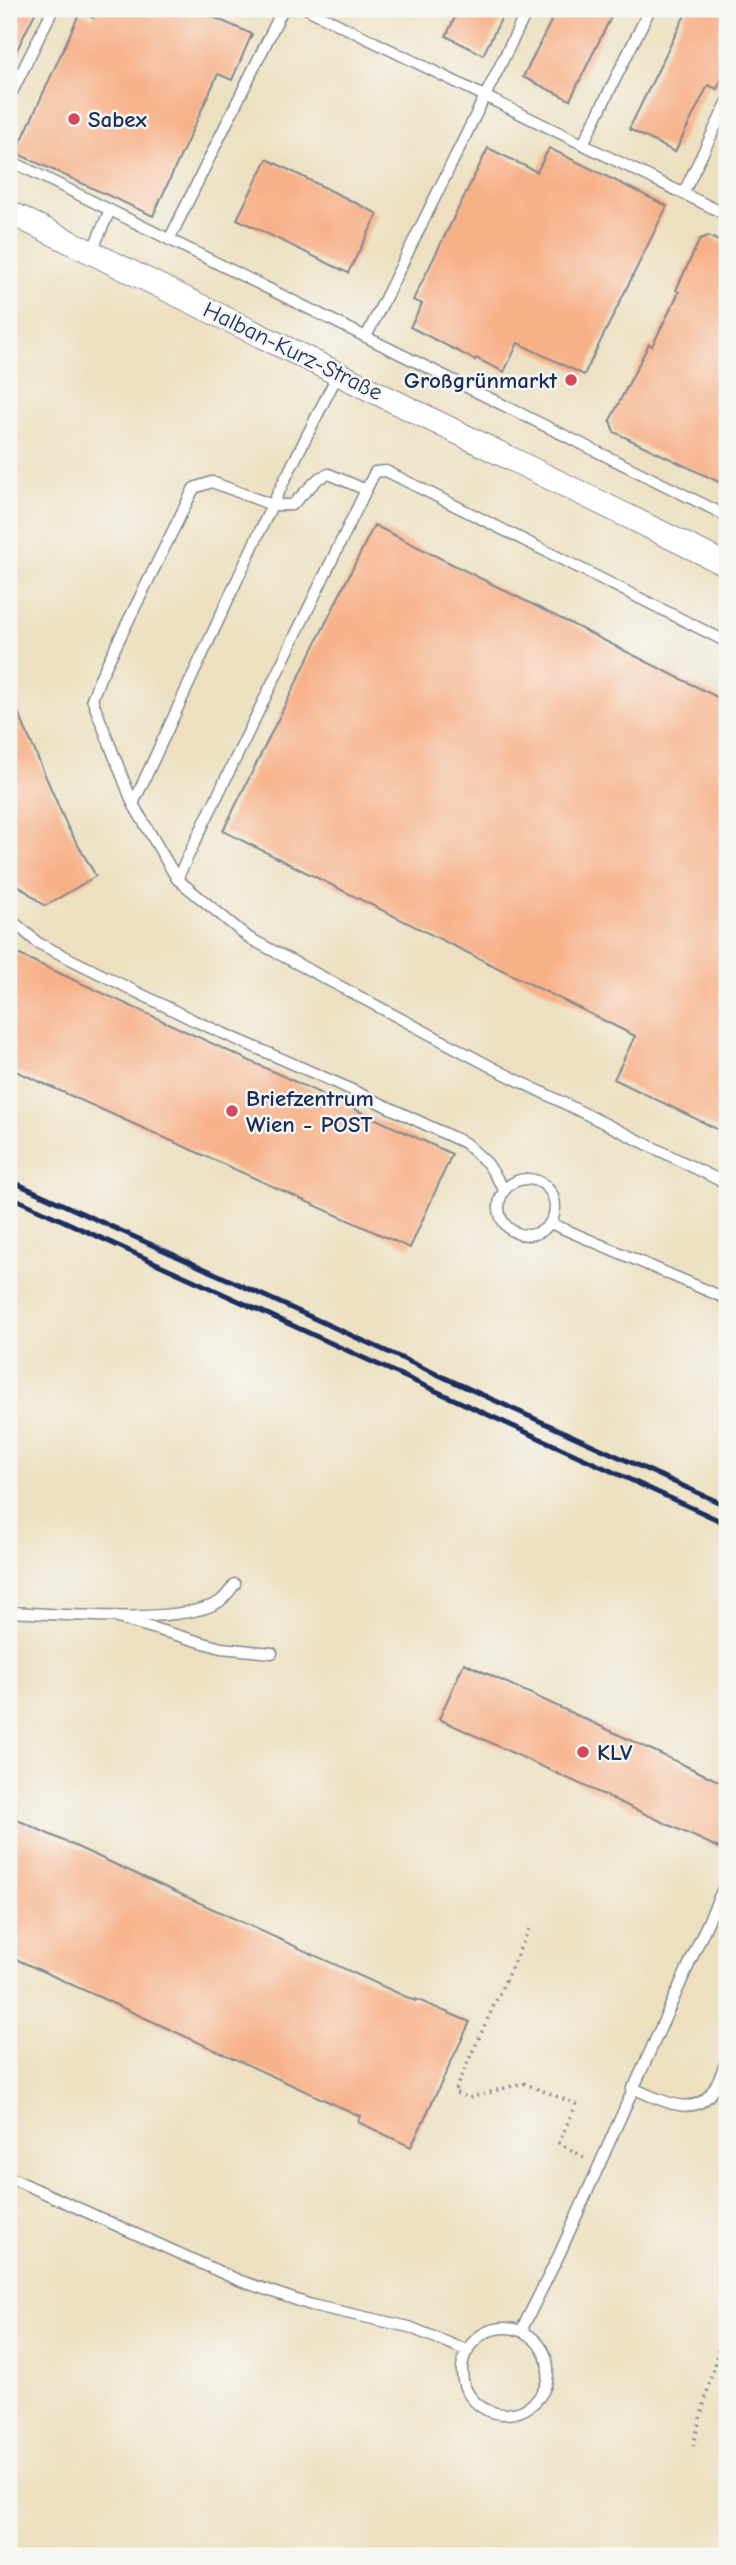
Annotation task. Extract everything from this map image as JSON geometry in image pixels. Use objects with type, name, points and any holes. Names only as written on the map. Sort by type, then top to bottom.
[{"type":"street","name":"Halban-Kurz-Straße","points":[[9,212],[727,565]]},
{"type":"lane","points":[[9,98],[52,9]]},
{"type":"lane","points":[[169,240],[283,9]]},
{"type":"lane","points":[[307,9],[727,215]]},
{"type":"lane","points":[[366,337],[528,9]]},
{"type":"lane","points":[[583,144],[650,9]]},
{"type":"lane","points":[[683,194],[727,103]]},
{"type":"lane","points":[[9,160],[727,516]]},
{"type":"lane","points":[[92,251],[110,210]]},
{"type":"lane","points":[[133,804],[272,505],[338,374]]},
{"type":"lane","points":[[177,879],[374,472],[386,471],[727,642]]},
{"type":"lane","points":[[366,490],[329,474],[319,478],[292,505],[272,505],[212,482],[194,488],[92,699],[133,804],[177,879],[249,938],[489,1066],[727,1184]]},
{"type":"lane","points":[[9,918],[38,943],[171,1009],[464,1143],[487,1163],[504,1189]]},
{"type":"lane","points":[[530,1178],[547,1187],[553,1195],[555,1205],[550,1223],[536,1233],[518,1233],[510,1229],[500,1215],[500,1197],[504,1189],[511,1183],[530,1178]]},
{"type":"lane","points":[[550,1223],[727,1299]]},
{"type":"lane","points":[[9,1612],[109,1616],[178,1613],[203,1609],[219,1602],[235,1584]]},
{"type":"lane","points":[[109,1616],[221,1648],[272,1653]]},
{"type":"lane","points":[[521,2331],[559,2255],[724,1884]]},
{"type":"lane","points":[[632,2088],[669,2103],[692,2106],[702,2102],[713,2091],[727,2059]]},
{"type":"lane","points":[[9,2177],[239,2280],[312,2305],[409,2328],[468,2351]]},
{"type":"lane","points":[[507,2328],[521,2331],[533,2338],[543,2350],[548,2363],[548,2377],[540,2396],[524,2410],[510,2414],[483,2408],[472,2399],[465,2387],[462,2373],[464,2359],[481,2336],[493,2330],[507,2328]]},
{"type":"path","points":[[529,1929],[454,2092],[469,2098],[523,2083],[576,2104],[559,2143],[584,2157]]},
{"type":"path","points":[[693,2446],[727,2316]]},
{"type":"building","points":[[9,9],[37,9],[9,66]]},
{"type":"building","points":[[97,9],[195,9],[252,34],[232,80],[218,74],[153,216],[16,153],[80,12],[93,18]]},
{"type":"building","points":[[459,9],[506,9],[483,55],[446,36]]},
{"type":"building","points":[[557,9],[615,9],[570,100],[523,77]]},
{"type":"building","points":[[688,9],[727,9],[727,68],[717,89],[708,85],[675,152],[629,129]]},
{"type":"building","points":[[488,148],[537,172],[549,148],[667,206],[584,375],[518,343],[504,372],[410,327],[422,304],[413,300]]},
{"type":"building","points":[[267,159],[378,214],[348,273],[237,219]]},
{"type":"building","points":[[708,236],[727,245],[727,486],[614,432],[610,420],[679,292],[676,290],[700,239]]},
{"type":"building","points":[[374,525],[727,702],[727,1134],[614,1079],[635,1036],[223,831]]},
{"type":"building","points":[[9,691],[67,826],[96,876],[45,906],[9,878]]},
{"type":"building","name":"Briefzentrum Wien - POST","points":[[9,950],[452,1154],[410,1248],[9,1068]]},
{"type":"building","name":"KLV","points":[[464,1663],[727,1785],[727,1830],[719,1848],[439,1719]]},
{"type":"building","points":[[9,1816],[415,2001],[416,1999],[470,2022],[411,2147],[358,2122],[360,2116],[9,1956]]},
{"type":"railway","points":[[9,1180],[727,1506]]},
{"type":"railway","points":[[9,1196],[727,1524]]},
{"type":"place","name":"Sabex","points":[[74,119]]},
{"type":"place","name":"Großgrünmarkt","points":[[571,380]]},
{"type":"place","name":"Briefzentrum Wien - POST","points":[[232,1111]]},
{"type":"place","name":"KLV","points":[[583,1752]]}]
